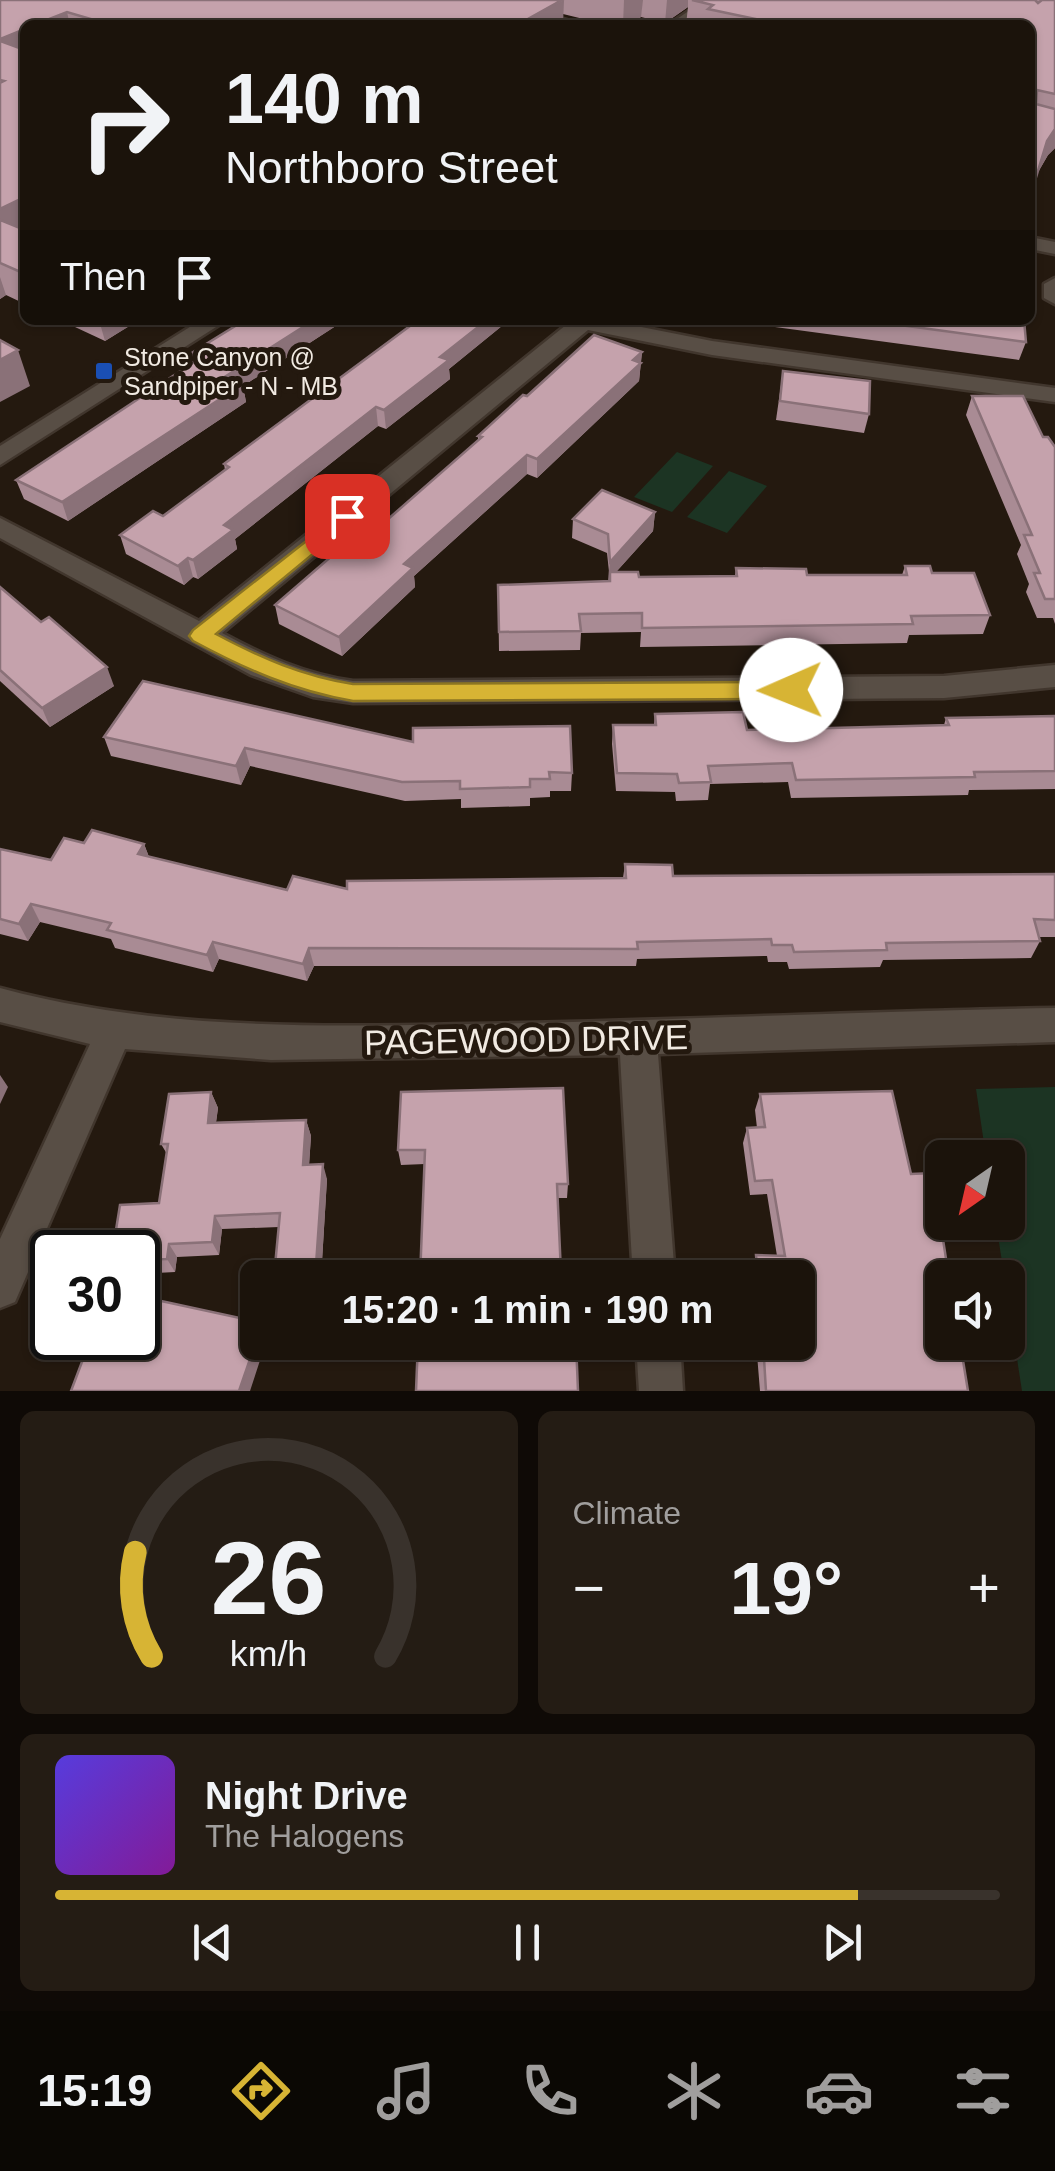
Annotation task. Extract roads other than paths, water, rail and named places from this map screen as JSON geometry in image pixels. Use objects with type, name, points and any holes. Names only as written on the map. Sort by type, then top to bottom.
[{"type":"street","points":[[478,0],[556,20]]},
{"type":"street","points":[[684,20],[714,0]]},
{"type":"street","points":[[1055,284],[1055,298]]},
{"type":"street","points":[[0,457],[208,325]]},
{"type":"street","points":[[200,636],[574,325]]},
{"type":"street","points":[[593,325],[712,348],[1055,395]]},
{"type":"street","points":[[0,526],[261,667],[313,686],[353,692],[925,687],[1055,676]]},
{"type":"street","name":"PAGEWOOD DRIVE","points":[[0,1005],[115,1030],[292,1044],[638,1040],[1055,1025]]},
{"type":"street","points":[[0,1287],[115,1030]]},
{"type":"street","points":[[638,1040],[653,1260]]},
{"type":"street","points":[[659,1360],[662,1391]]},
{"type":"place","name":"Stone Canyon @ Sandpiper - N - MB","points":[[104,371]]}]
